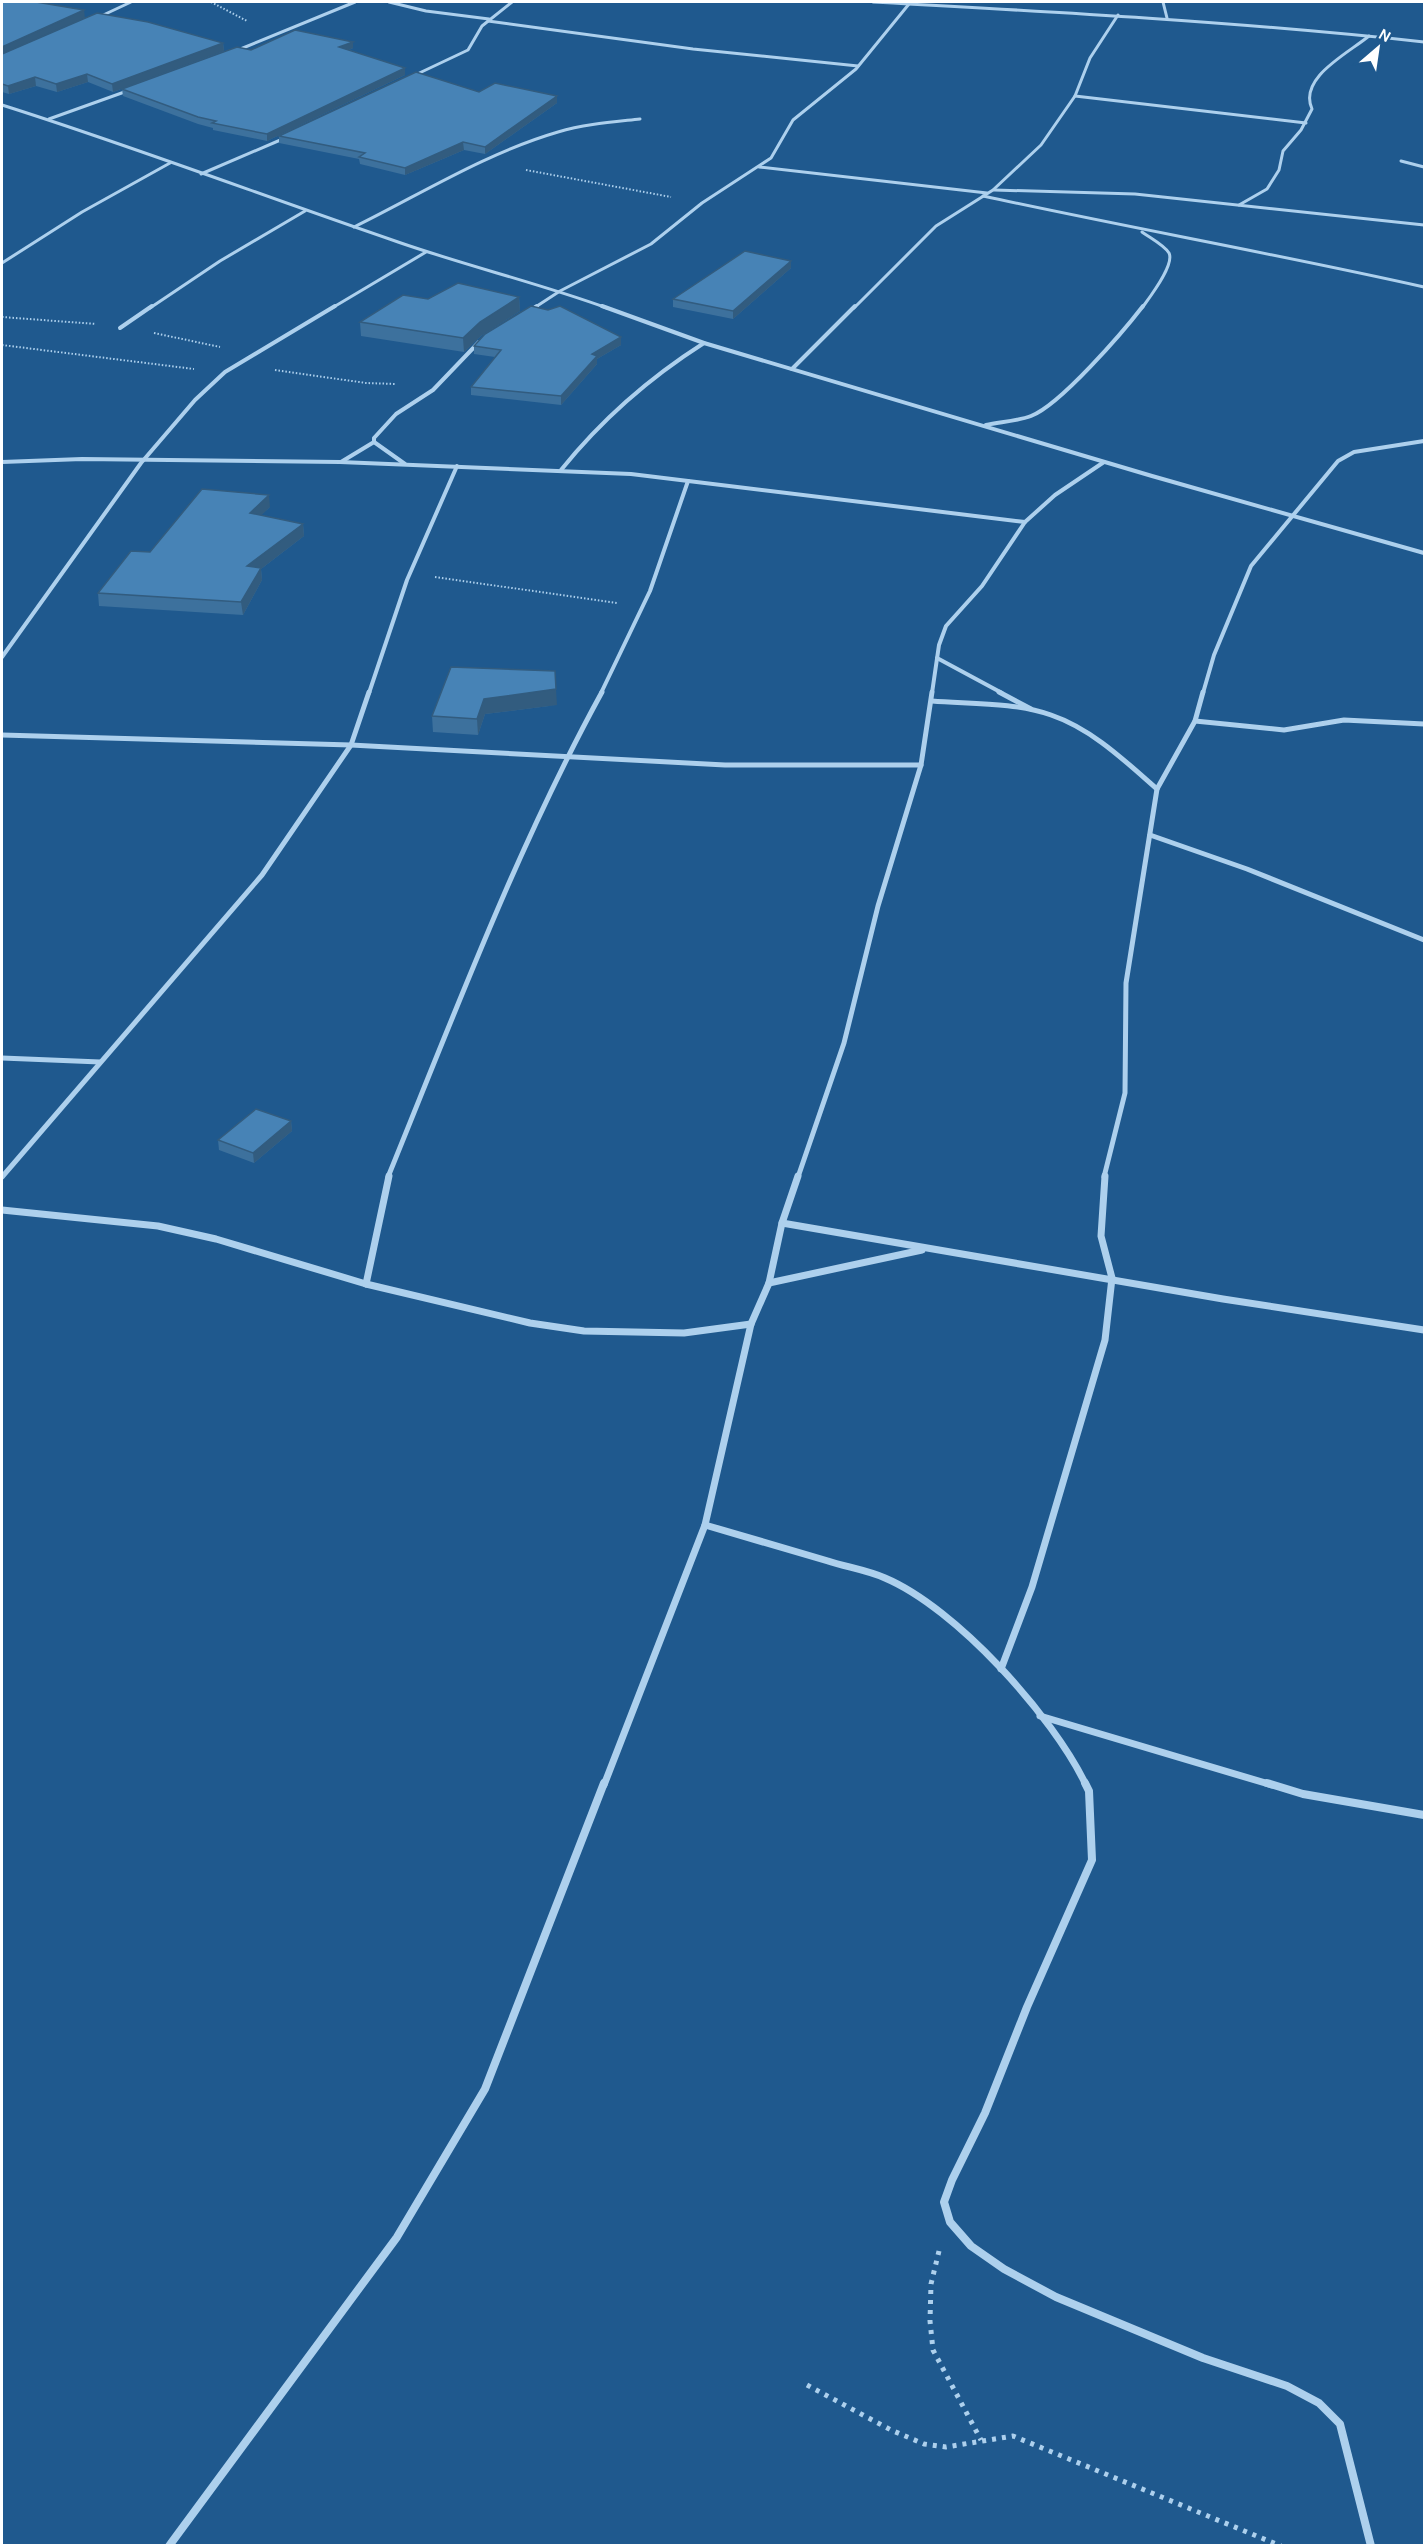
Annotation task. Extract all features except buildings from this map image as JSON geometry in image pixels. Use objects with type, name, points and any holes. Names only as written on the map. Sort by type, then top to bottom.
[{"type":"street","points":[[90,21],[131,2]]},
{"type":"street","points":[[237,51],[355,2]]},
{"type":"street","points":[[389,2],[426,11],[693,49],[858,66]]},
{"type":"street","points":[[405,80],[458,57],[468,50],[477,32],[488,20],[512,2]]},
{"type":"street","points":[[873,2],[1167,18],[1425,42]]},
{"type":"street","points":[[1162,2],[1167,18]]},
{"type":"street","points":[[526,313],[560,291],[636,253],[702,203],[759,167],[777,151],[785,131],[793,120],[858,66],[909,4]]},
{"type":"street","points":[[792,369],[936,226],[993,190],[1041,145],[1076,96],[1090,58],[1118,15]]},
{"type":"street","points":[[1239,205],[1267,189],[1279,170],[1283,151],[1306,123],[1312,109],[1307,102],[1316,77],[1369,36]]},
{"type":"street","points":[[48,120],[138,87]]},
{"type":"street","points":[[1076,96],[1306,123]]},
{"type":"street","points":[[2,105],[305,211],[426,252],[560,291],[704,343],[1104,462],[1425,553]]},
{"type":"street","points":[[2,112],[11,108]]},
{"type":"street","points":[[354,227],[480,162],[551,134],[582,126],[640,119]]},
{"type":"street","points":[[200,174],[286,137]]},
{"type":"street","points":[[1401,162],[1425,167]]},
{"type":"street","points":[[2,263],[82,212],[170,163]]},
{"type":"street","points":[[759,167],[988,193]]},
{"type":"street","points":[[993,190],[1134,194],[1425,225]]},
{"type":"street","points":[[983,196],[1140,230],[1286,256],[1425,287]]},
{"type":"street","points":[[120,328],[220,261],[305,211]]},
{"type":"street","points":[[983,426],[1032,416],[1056,400],[1122,333],[1158,287],[1163,269],[1170,258],[1168,251],[1140,230]]},
{"type":"street","points":[[2,657],[143,462],[199,395],[225,372],[426,252]]},
{"type":"street","points":[[340,462],[374,441],[396,414],[433,390],[483,339]]},
{"type":"street","points":[[561,470],[587,437],[629,395],[664,367],[704,343]]},
{"type":"street","points":[[374,441],[405,465]]},
{"type":"street","points":[[1001,1669],[1032,1587],[1105,1340],[1112,1278],[1101,1236],[1102,1190],[1111,1142],[1125,1093],[1126,983],[1157,789],[1195,721],[1214,655],[1251,566],[1295,516],[1338,461],[1354,452],[1425,441]]},
{"type":"street","points":[[2,462],[82,459],[143,462],[340,462],[631,474],[1025,522]]},
{"type":"street","points":[[169,2546],[397,2237],[484,2089],[705,1525],[751,1324],[769,1282],[782,1223],[844,1043],[878,906],[921,765],[937,658],[945,626],[982,586],[1025,522],[1055,495],[1104,462]]},
{"type":"street","points":[[2,1176],[262,875],[351,745],[411,570],[457,466]]},
{"type":"street","points":[[366,1284],[386,1183],[466,987],[567,756],[602,691],[642,606],[688,481]]},
{"type":"street","points":[[937,658],[1034,711],[1076,727],[1127,763],[1157,789]]},
{"type":"street","points":[[932,701],[1034,711]]},
{"type":"street","points":[[1195,721],[1284,730],[1344,720],[1425,724]]},
{"type":"street","points":[[2,735],[351,745],[725,765],[921,765]]},
{"type":"street","points":[[1150,835],[1247,869],[1425,940]]},
{"type":"street","points":[[2,1058],[100,1062]]},
{"type":"street","points":[[2,1210],[158,1226],[216,1239],[366,1284],[530,1323],[584,1331],[684,1333],[751,1324]]},
{"type":"street","points":[[782,1223],[926,1249],[1112,1278],[1223,1299],[1425,1330]]},
{"type":"street","points":[[769,1282],[926,1249]]},
{"type":"street","points":[[705,1525],[885,1578],[916,1596],[950,1622],[1001,1669],[1071,1754],[1089,1791],[1092,1860],[1027,2007],[985,2113],[952,2180],[944,2202],[950,2222],[971,2246],[1004,2269],[1056,2297],[1203,2358],[1287,2386],[1319,2403],[1340,2424],[1371,2546]]},
{"type":"street","points":[[1039,1716],[1303,1794],[1425,1815]]},
{"type":"path","points":[[210,2],[273,37]]},
{"type":"path","points":[[480,162],[702,203]]},
{"type":"path","points":[[2,345],[225,372]]},
{"type":"path","points":[[239,364],[384,385],[404,384],[448,375]]},
{"type":"path","points":[[411,570],[457,582],[642,606]]},
{"type":"path","points":[[950,2222],[932,2284],[930,2321],[933,2350],[981,2440]]},
{"type":"path","points":[[807,2385],[933,2446],[965,2445],[998,2436],[1013,2436],[1281,2546]]}]
